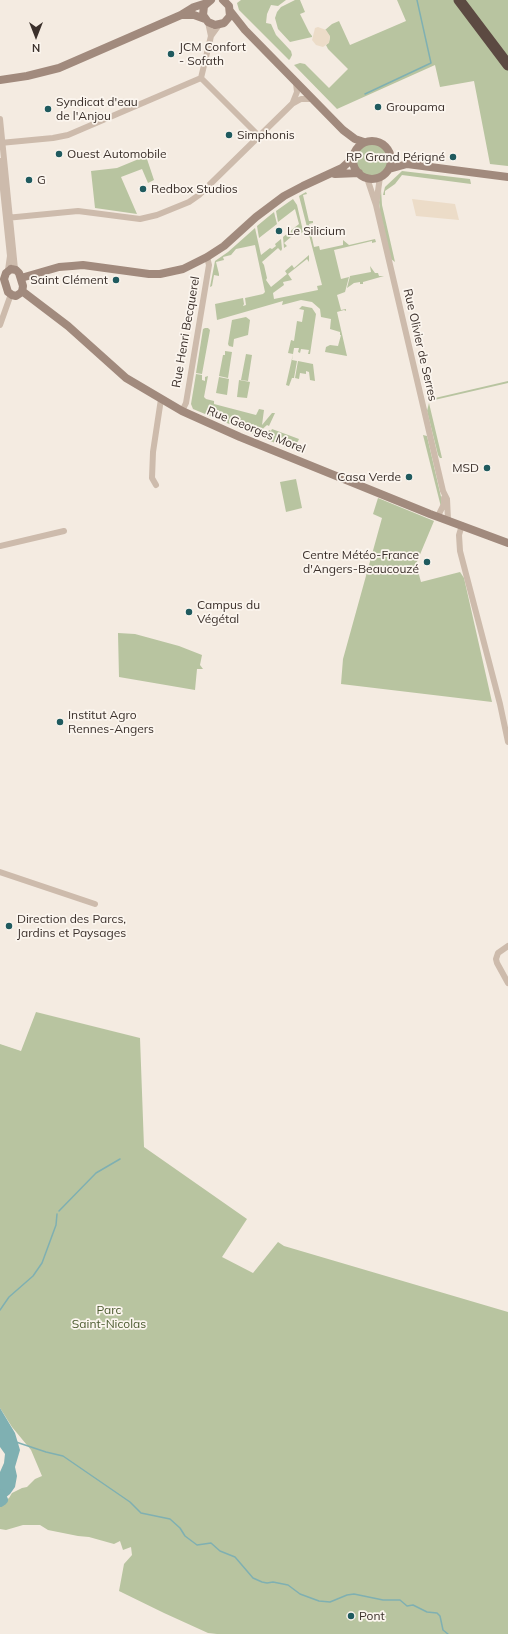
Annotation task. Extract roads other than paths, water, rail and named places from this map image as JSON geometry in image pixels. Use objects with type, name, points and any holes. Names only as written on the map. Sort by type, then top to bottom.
[{"type":"highway","points":[[459,0],[508,64]]},
{"type":"street","points":[[223,0],[227,3],[230,10],[245,30],[343,130],[352,142],[354,165],[359,173],[367,178],[373,179],[380,177],[389,169],[407,164]]},
{"type":"street","points":[[201,78],[211,36],[228,20],[232,0]]},
{"type":"street","points":[[0,80],[27,76],[60,68],[181,15],[194,7],[209,1]]},
{"type":"street","points":[[209,1],[203,10],[211,36]]},
{"type":"street","points":[[181,15],[194,15],[211,24],[238,26],[245,30]]},
{"type":"street","points":[[201,78],[259,136]]},
{"type":"street","points":[[1,143],[58,138],[68,135],[201,78]]},
{"type":"street","points":[[292,104],[297,95],[296,83]]},
{"type":"street","points":[[8,218],[78,211],[134,218],[150,218],[189,202],[199,195],[292,104],[301,99],[312,99]]},
{"type":"street","points":[[0,119],[10,256],[7,273],[7,290],[11,294],[18,295],[23,288],[19,273],[7,273]]},
{"type":"street","points":[[343,130],[355,139],[364,142],[373,141],[381,143],[387,148],[391,155],[389,169]]},
{"type":"street","points":[[21,278],[59,267],[72,266],[160,274],[183,269],[207,257],[224,246],[269,206],[284,196],[345,166],[364,142]]},
{"type":"street","points":[[391,155],[407,164],[508,177]]},
{"type":"street","points":[[0,162],[8,218]]},
{"type":"street","points":[[328,175],[359,173]]},
{"type":"street","name":"Rue Olivier de Serres","points":[[376,205],[380,177]]},
{"type":"street","name":"Rue Olivier de Serres","points":[[367,178],[376,205],[443,491],[448,505],[448,520]]},
{"type":"street","name":"Rue Henri Becquerel","points":[[182,411],[186,403],[209,265],[207,257]]},
{"type":"street","name":"Rue Georges Morel","points":[[22,291],[68,326],[121,374],[182,411],[240,437],[508,543]]},
{"type":"street","points":[[0,325],[11,294]]},
{"type":"street","points":[[156,485],[152,478],[153,448],[161,399]]},
{"type":"street","name":"Rue Olivier de Serres","points":[[438,516],[444,504],[443,491]]},
{"type":"street","points":[[462,525],[459,535],[460,550],[500,704],[508,742]]},
{"type":"street","points":[[0,546],[64,531]]},
{"type":"street","points":[[0,872],[95,904]]},
{"type":"street","points":[[508,946],[498,953],[496,959],[508,983]]},
{"type":"water","points":[[0,1408],[15,1433],[20,1450],[15,1467],[17,1476],[15,1487],[5,1498],[0,1497],[0,1472],[4,1463],[5,1454],[0,1447]]},
{"type":"waterway","points":[[365,94],[431,63],[417,0]]},
{"type":"waterway","points":[[59,1211],[96,1173],[120,1159]]},
{"type":"waterway","points":[[0,1310],[9,1297],[33,1276],[42,1263],[56,1225],[57,1214]]},
{"type":"waterway","points":[[16,1442],[63,1456],[130,1502],[141,1513],[170,1519],[180,1528],[185,1536],[197,1545],[211,1543],[220,1551],[235,1557],[253,1578],[262,1582],[273,1582],[288,1585],[300,1594],[319,1601],[330,1602],[347,1595],[354,1594],[383,1600],[400,1600],[407,1606],[413,1605],[427,1612],[437,1613],[440,1616],[443,1630],[448,1634]]},
{"type":"waterway","points":[[0,1494],[3,1500],[0,1502]]},
{"type":"place","name":"JCM Confort - Sofath","points":[[171,54]]},
{"type":"place","name":"Groupama","points":[[378,107]]},
{"type":"place","name":"Syndicat d'eau de l'Anjou","points":[[48,109]]},
{"type":"place","name":"Simphonis","points":[[229,135]]},
{"type":"place","name":"Ouest Automobile","points":[[59,154]]},
{"type":"place","name":"RP Grand Périgné","points":[[453,157]]},
{"type":"place","name":"G","points":[[29,180]]},
{"type":"place","name":"Redbox Studios","points":[[143,189]]},
{"type":"place","name":"Le Silicium","points":[[279,231]]},
{"type":"place","name":"Saint Clément","points":[[116,280]]},
{"type":"place","name":"MSD","points":[[487,468]]},
{"type":"place","name":"Casa Verde","points":[[409,477]]},
{"type":"place","name":"Centre Météo-France d'Angers-Beaucouzé","points":[[427,562]]},
{"type":"place","name":"Campus du Végétal","points":[[189,612]]},
{"type":"place","name":"Institut Agro Rennes-Angers","points":[[60,722]]},
{"type":"place","name":"Direction des Parcs, Jardins et Paysages","points":[[9,926]]},
{"type":"place","name":"Pont","points":[[351,1616]]},
{"type":"park label","name":"Parc Saint-Nicolas","points":[[109,1317]]}]
